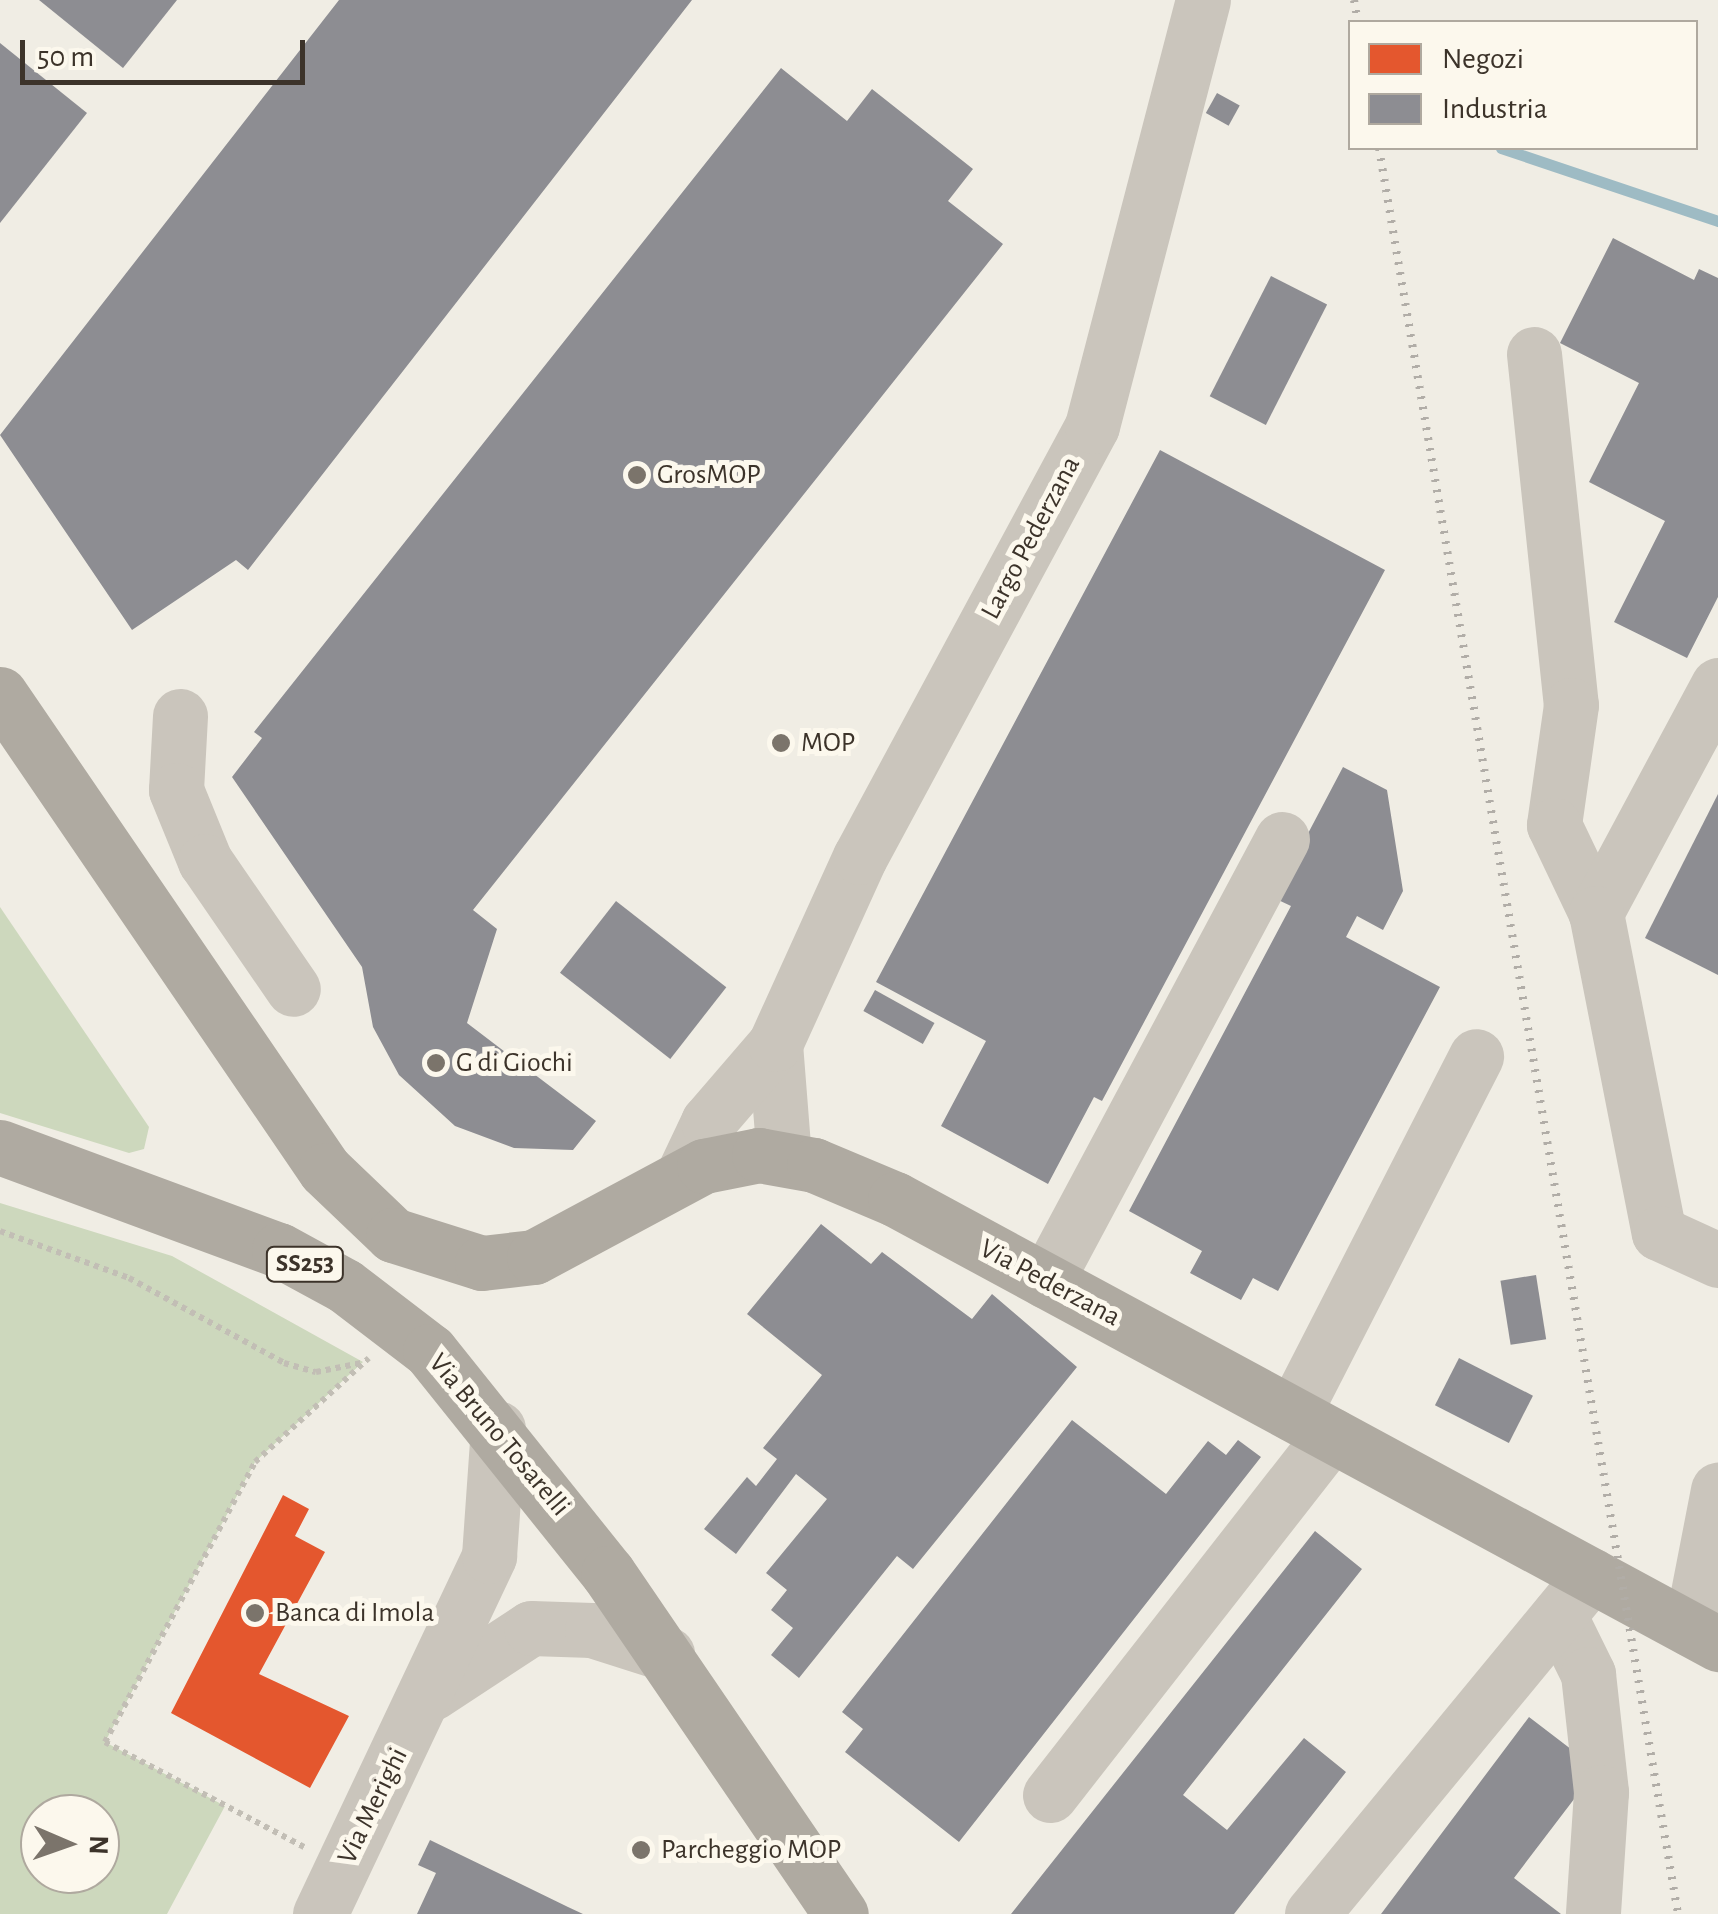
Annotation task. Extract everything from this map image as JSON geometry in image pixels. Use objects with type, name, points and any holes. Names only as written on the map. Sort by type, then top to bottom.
[{"type":"main road","points":[[0,694],[176,951]]},
{"type":"main road","name":"Via Pederzana","points":[[176,951],[359,1211],[422,1250],[511,1260],[569,1244],[683,1175],[732,1158],[784,1158],[895,1199],[1312,1424],[1575,1595],[1704,1636]]},
{"type":"main road","name":"Via Bruno Tosarelli","points":[[0,1147],[199,1214],[345,1286],[430,1351],[498,1428],[667,1654],[841,1914]]},
{"type":"street","name":"Largo Pederzana","points":[[683,1175],[708,1122],[775,1044],[860,857],[1092,426],[1204,0]]},
{"type":"street","points":[[1534,354],[1571,705],[1554,824],[1596,914],[1659,1233],[1718,1260]]},
{"type":"street","points":[[1596,914],[1718,685]]},
{"type":"street","points":[[180,716],[176,790],[205,861],[293,989]]},
{"type":"street","points":[[1046,1280],[1282,839]]},
{"type":"street","points":[[176,951],[237,908]]},
{"type":"street","name":"Largo Pederzana","points":[[775,1044],[784,1158]]},
{"type":"street","points":[[1050,1795],[1312,1424],[1476,1056]]},
{"type":"street","name":"Via Merighi","points":[[320,1914],[426,1698],[490,1556],[498,1428]]},
{"type":"street","points":[[1704,1636],[1718,1490]]},
{"type":"street","points":[[1312,1914],[1575,1595]]},
{"type":"street","points":[[1575,1595],[1601,1792],[1594,1914]]},
{"type":"street","points":[[426,1698],[531,1628],[592,1630],[667,1654]]},
{"type":"path","points":[[0,1230],[129,1278],[284,1363],[316,1372],[362,1362]]},
{"type":"path","points":[[357,1343],[386,1364]]},
{"type":"path","points":[[350,1854],[310,1851],[105,1742],[255,1462],[374,1354]]},
{"type":"green space","points":[[0,907],[149,1127],[144,1149],[129,1153],[0,1113]]},
{"type":"green space","points":[[0,1203],[172,1256],[363,1362],[255,1462],[105,1742],[225,1806],[167,1914],[0,1914]]},
{"type":"building: Negozi","name":"Banca di Imola","points":[[283,1495],[309,1509],[295,1536],[325,1552],[259,1674],[349,1716],[310,1788],[171,1713]]},
{"type":"building: Industria","points":[[39,0],[177,0],[123,68]]},
{"type":"building: Industria","points":[[339,0],[692,0],[248,570],[236,560],[132,630],[0,435]]},
{"type":"building: Industria","points":[[0,43],[87,113],[0,223]]},
{"type":"building: Industria","points":[[781,68],[847,121],[872,89],[973,169],[948,201],[1003,244],[473,910],[497,929],[467,1023],[596,1121],[573,1150],[514,1148],[455,1126],[399,1075],[373,1027],[362,967],[232,777],[262,738],[254,732]]},
{"type":"building: Industria","points":[[1217,93],[1240,106],[1229,126],[1206,113]]},
{"type":"building: Industria","points":[[1613,238],[1694,280],[1699,269],[1718,278],[1718,597],[1687,658],[1614,622],[1665,521],[1589,482],[1639,383],[1560,343]]},
{"type":"building: Industria","points":[[1271,276],[1327,305],[1266,425],[1210,396]]},
{"type":"building: Industria","points":[[1160,450],[1385,570],[1102,1101],[1094,1097],[1048,1184],[941,1126],[986,1041],[876,982]]},
{"type":"building: Industria","points":[[1343,767],[1387,790],[1403,891],[1383,930],[1357,916],[1346,937],[1440,987],[1278,1291],[1253,1278],[1241,1300],[1190,1273],[1202,1251],[1129,1211],[1291,906],[1274,898]]},
{"type":"building: Industria","points":[[1718,794],[1718,975],[1645,938]]},
{"type":"building: Industria","points":[[616,901],[726,987],[670,1059],[560,973]]},
{"type":"building: Industria","points":[[875,990],[934,1023],[923,1044],[863,1011]]},
{"type":"building: Industria","points":[[821,1224],[871,1264],[882,1252],[972,1319],[992,1294],[1077,1367],[913,1569],[897,1556],[799,1678],[771,1655],[793,1628],[771,1610],[787,1590],[766,1573],[827,1499],[796,1474],[736,1554],[704,1529],[747,1477],[756,1486],[777,1459],[763,1448],[822,1375],[747,1314]]},
{"type":"building: Industria","points":[[1536,1275],[1546,1339],[1511,1345],[1500,1281]]},
{"type":"building: Industria","points":[[1459,1358],[1533,1396],[1509,1443],[1435,1405]]},
{"type":"building: Industria","points":[[1072,1420],[1166,1494],[1208,1441],[1226,1455],[1238,1440],[1261,1457],[959,1842],[845,1752],[863,1729],[842,1712]]},
{"type":"building: Industria","points":[[1315,1531],[1362,1569],[1183,1795],[1227,1830],[1304,1738],[1346,1772],[1234,1914],[1011,1914]]},
{"type":"building: Industria","points":[[1529,1717],[1597,1769],[1514,1878],[1561,1914],[1381,1914]]},
{"type":"building: Industria","points":[[430,1840],[583,1914],[417,1914],[436,1873],[418,1865]]},
{"type":"waterway","points":[[1507,150],[1718,221]]},
{"type":"railway","points":[[1354,0],[1358,20]]},
{"type":"railway","points":[[1379,150],[1678,1914]]},
{"type":"place","name":"GrosMOP","points":[[637,475]]},
{"type":"place","name":"MOP","points":[[781,743]]},
{"type":"place","name":"G di Giochi","points":[[436,1063]]},
{"type":"place","name":"Banca di Imola","points":[[255,1613]]},
{"type":"place","name":"Parcheggio MOP","points":[[641,1850]]}]
